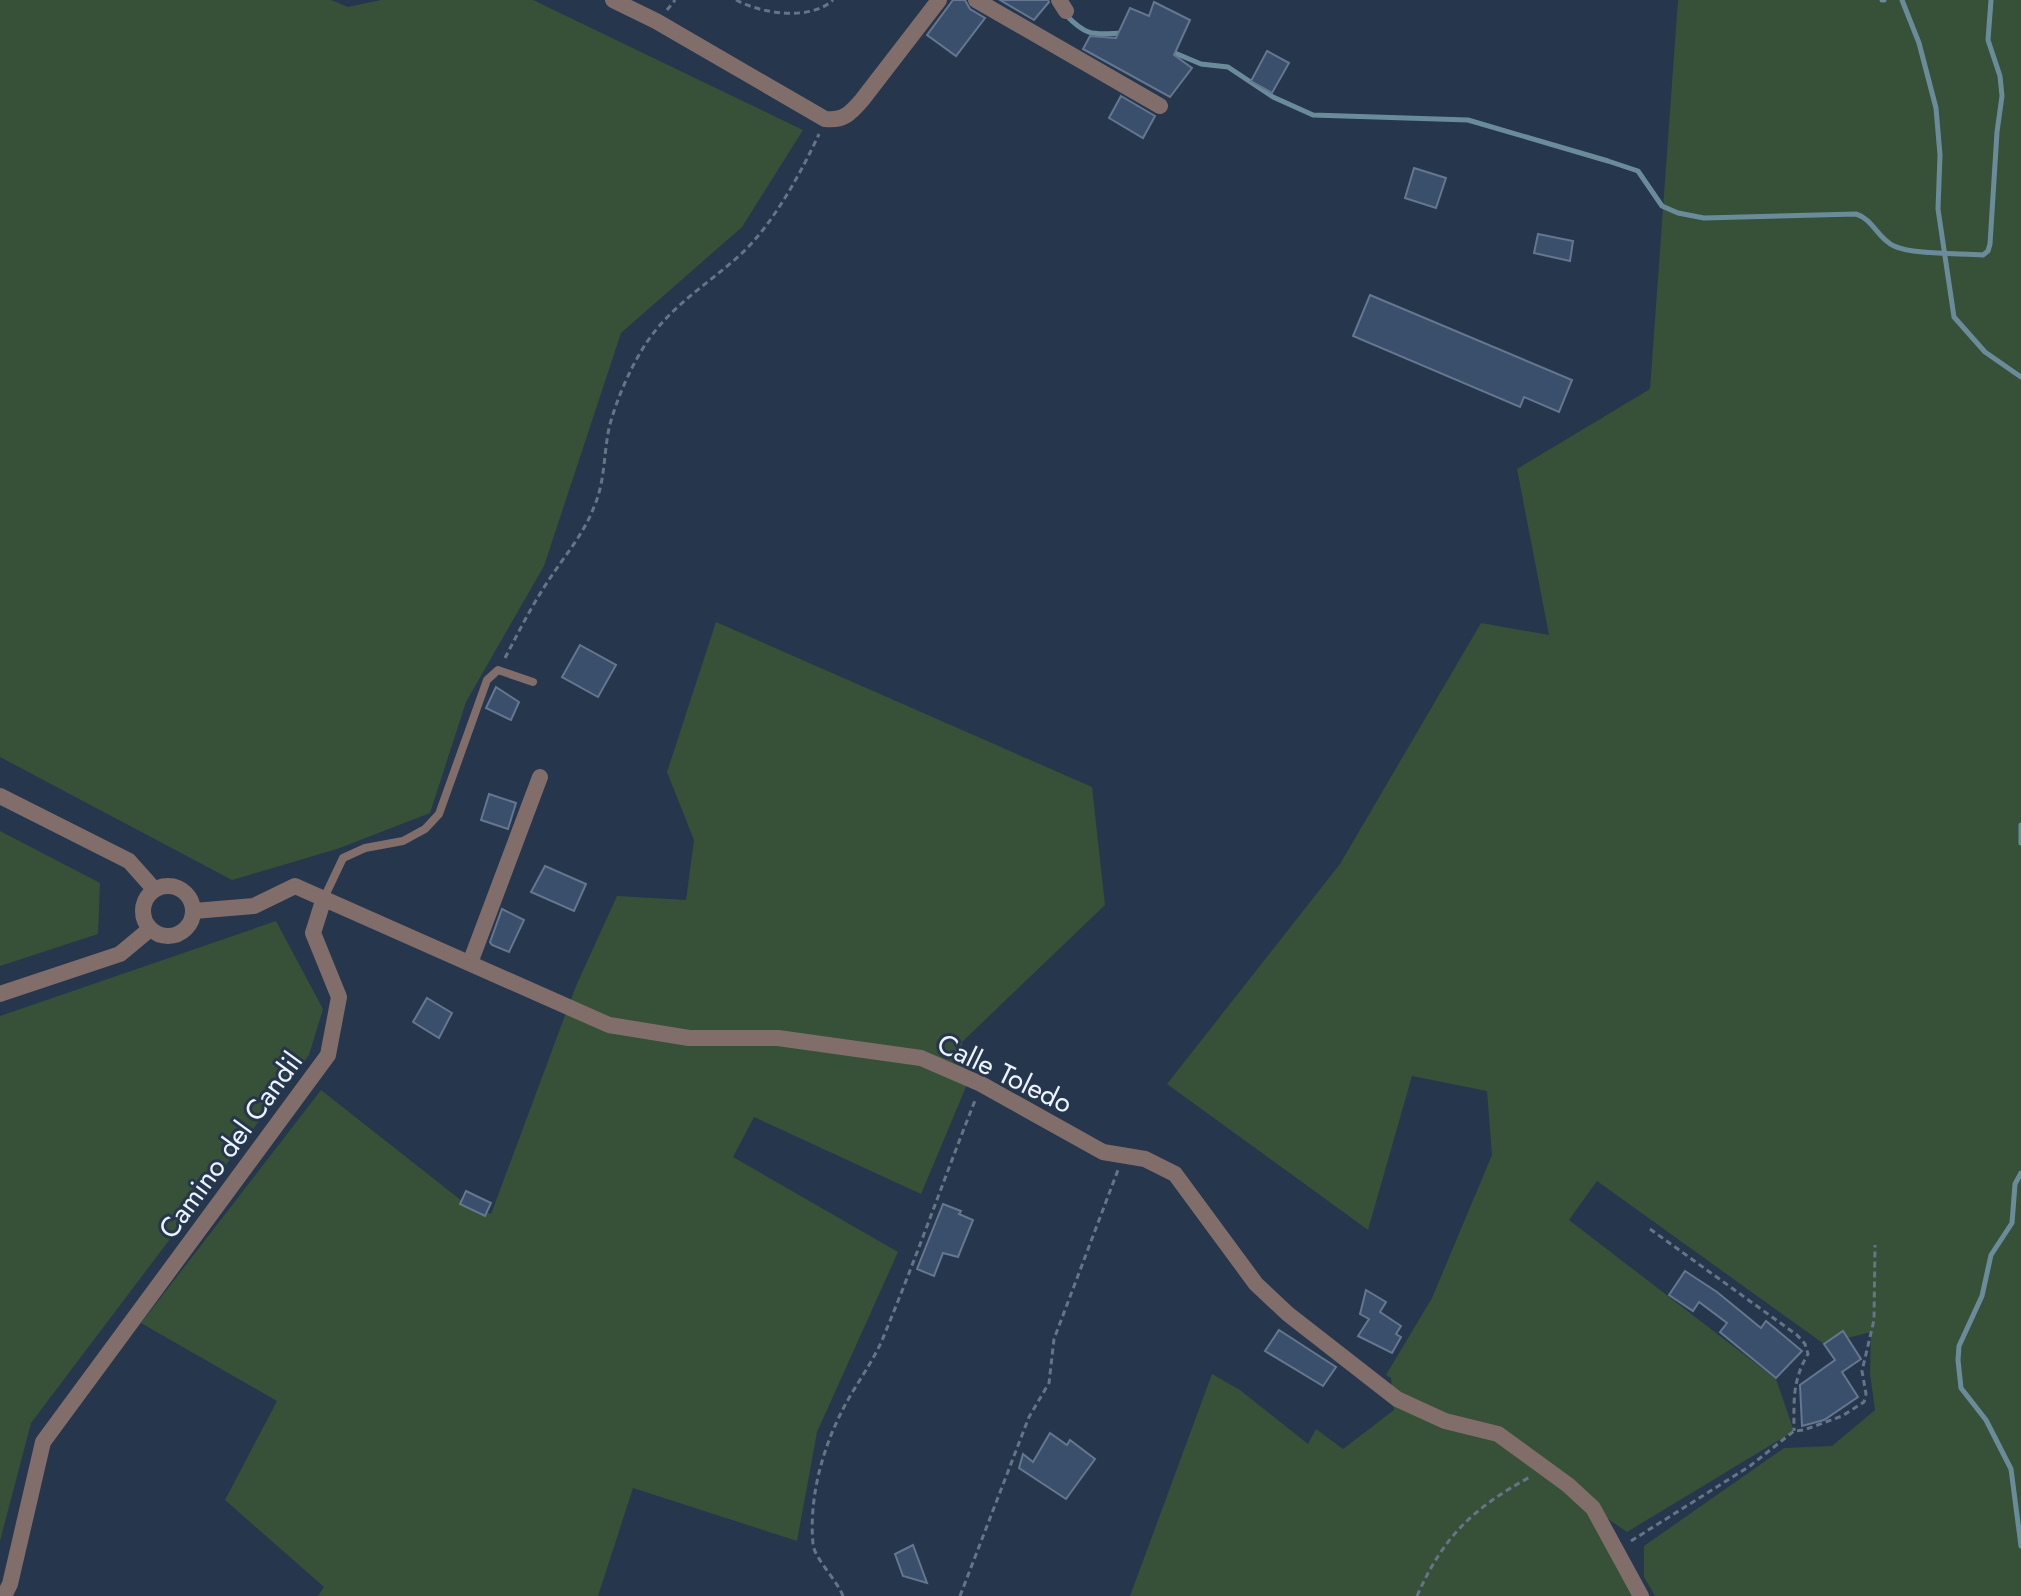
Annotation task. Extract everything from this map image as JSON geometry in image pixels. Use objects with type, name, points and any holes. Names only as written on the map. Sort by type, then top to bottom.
[{"type":"street","points":[[613,0],[656,21],[825,119],[839,121],[851,113],[939,0]]},
{"type":"street","points":[[976,0],[1160,106]]},
{"type":"street","points":[[470,963],[540,777]]},
{"type":"street","points":[[0,796],[8,807],[129,861],[154,889]]},
{"type":"street","points":[[165,885],[179,887],[190,896],[194,911],[191,923],[182,933],[166,937],[150,929],[143,918],[144,901],[154,889],[165,885]]},
{"type":"street","name":"Calle Toledo","points":[[194,911],[254,906],[295,886],[609,1025],[689,1038],[778,1038],[921,1058],[981,1084],[1103,1152],[1145,1159],[1175,1174],[1256,1284],[1288,1314],[1397,1399],[1445,1421],[1498,1434],[1593,1508],[1641,1596]]},
{"type":"street","name":"Camino del Candil","points":[[4,1596],[10,1584],[43,1442],[328,1055],[339,997],[313,933],[324,898]]},
{"type":"street","points":[[0,994],[120,954],[150,929]]},
{"type":"lane","points":[[498,670],[533,682]]},
{"type":"lane","name":"Camino del Candil","points":[[324,898],[343,858],[365,848],[403,841],[425,829],[439,814],[482,690],[498,670]]},
{"type":"path","points":[[736,0],[749,7],[792,13],[820,10],[833,0]]},
{"type":"path","points":[[498,670],[544,587],[580,538],[604,481],[610,426],[630,372],[647,342],[673,309],[741,254],[760,233],[802,168],[825,119]]},
{"type":"path","points":[[843,1596],[813,1548],[818,1475],[841,1413],[866,1374],[885,1334],[981,1084]]},
{"type":"path","points":[[960,1596],[1029,1417],[1049,1383],[1054,1339],[1124,1156]]},
{"type":"path","points":[[1650,1229],[1797,1335],[1805,1344],[1808,1354],[1797,1372],[1794,1431]]},
{"type":"path","points":[[1616,1551],[1750,1466],[1794,1431],[1842,1416],[1864,1402],[1866,1394],[1862,1371],[1874,1320],[1875,1245]]},
{"type":"path","points":[[1417,1596],[1443,1546],[1468,1518],[1494,1496],[1545,1469]]},
{"type":"green space","points":[[0,0],[331,0],[348,7],[381,0],[533,0],[803,130],[742,227],[621,333],[544,566],[466,702],[430,813],[337,849],[232,880],[0,757]]},
{"type":"green space","points":[[1678,0],[2021,0],[2021,1596],[1655,1596],[1644,1577],[1644,1546],[1784,1448],[1832,1446],[1875,1410],[1870,1374],[1871,1332],[1824,1344],[1597,1181],[1569,1220],[1776,1379],[1794,1431],[1627,1532],[1595,1510],[1641,1596],[1130,1596],[1212,1374],[1240,1390],[1308,1444],[1316,1429],[1343,1449],[1394,1410],[1391,1378],[1386,1375],[1432,1298],[1492,1155],[1487,1091],[1412,1076],[1368,1230],[1167,1084],[1340,864],[1481,623],[1549,635],[1517,469],[1650,389]]},
{"type":"green space","points":[[716,622],[1092,787],[1105,905],[962,1042],[966,1087],[921,1194],[754,1117],[733,1157],[898,1252],[817,1432],[797,1541],[633,1488],[598,1596],[318,1596],[324,1587],[225,1500],[277,1401],[141,1323],[321,1090],[462,1201],[491,1214],[576,986],[617,896],[686,900],[694,840],[667,772]]},
{"type":"green space","points":[[0,831],[100,883],[98,934],[0,966]]},
{"type":"green space","points":[[276,921],[323,1009],[309,1055],[31,1423],[0,1541],[0,1016]]},
{"type":"building","points":[[953,0],[965,0],[970,9],[985,18],[956,56],[927,35]]},
{"type":"building","points":[[1000,0],[1048,0],[1049,2],[1034,20]]},
{"type":"building","points":[[1154,2],[1190,20],[1174,55],[1192,68],[1170,97],[1083,49],[1090,36],[1116,38],[1130,8],[1149,16]]},
{"type":"building","points":[[1267,51],[1289,63],[1272,93],[1251,81]]},
{"type":"building","points":[[1121,96],[1155,116],[1143,138],[1109,118]]},
{"type":"building","points":[[1414,168],[1446,178],[1436,208],[1405,198]]},
{"type":"building","points":[[1538,234],[1573,241],[1570,261],[1534,253]]},
{"type":"building","points":[[1370,295],[1572,380],[1559,412],[1524,397],[1520,407],[1353,336]]},
{"type":"building","points":[[580,645],[616,665],[598,697],[562,677]]},
{"type":"building","points":[[496,687],[519,702],[511,720],[486,708]]},
{"type":"building","points":[[489,794],[516,803],[508,829],[481,820]]},
{"type":"building","points":[[545,866],[586,884],[574,911],[531,892]]},
{"type":"building","points":[[502,909],[524,920],[509,952],[490,942]]},
{"type":"building","points":[[427,998],[452,1013],[439,1038],[413,1022]]},
{"type":"building","points":[[466,1191],[491,1203],[485,1216],[460,1204]]},
{"type":"building","points":[[943,1204],[973,1220],[958,1257],[943,1253],[934,1276],[917,1269]]},
{"type":"building","points":[[1685,1271],[1761,1328],[1766,1321],[1802,1351],[1776,1378],[1720,1332],[1727,1323],[1699,1302],[1693,1311],[1669,1295]]},
{"type":"building","points":[[1366,1290],[1386,1302],[1380,1312],[1401,1326],[1396,1334],[1401,1337],[1392,1353],[1358,1336],[1369,1319],[1360,1314]]},
{"type":"building","points":[[1279,1330],[1336,1367],[1323,1386],[1265,1351]]},
{"type":"building","points":[[1843,1331],[1861,1359],[1842,1372],[1858,1397],[1824,1420],[1802,1426],[1800,1385],[1835,1360],[1824,1344]]},
{"type":"building","points":[[1050,1433],[1067,1445],[1070,1440],[1095,1459],[1066,1499],[1019,1468],[1023,1454],[1033,1462]]},
{"type":"building","points":[[913,1545],[927,1583],[903,1576],[895,1554]]},
{"type":"waterway","points":[[1902,0],[1919,43],[1936,108],[1940,155],[1938,209],[1954,317],[1985,352],[2021,377]]},
{"type":"waterway","points":[[1170,51],[1201,64],[1228,67],[1273,97],[1313,115],[1468,120],[1608,161],[1638,171],[1662,206],[1678,213],[1704,218],[1856,214],[1867,220],[1888,243],[1902,249],[1983,255],[1990,244],[2002,96],[2000,76],[1988,40],[1991,0]]},
{"type":"waterway","points":[[1066,15],[1080,28],[1092,33],[1124,33]]},
{"type":"waterway","points":[[2021,825],[2021,843]]},
{"type":"waterway","points":[[2021,1173],[2015,1184],[2012,1223],[1991,1255],[1982,1296],[1959,1346],[1958,1360],[1961,1388],[1986,1420],[2011,1469],[2021,1546]]}]
